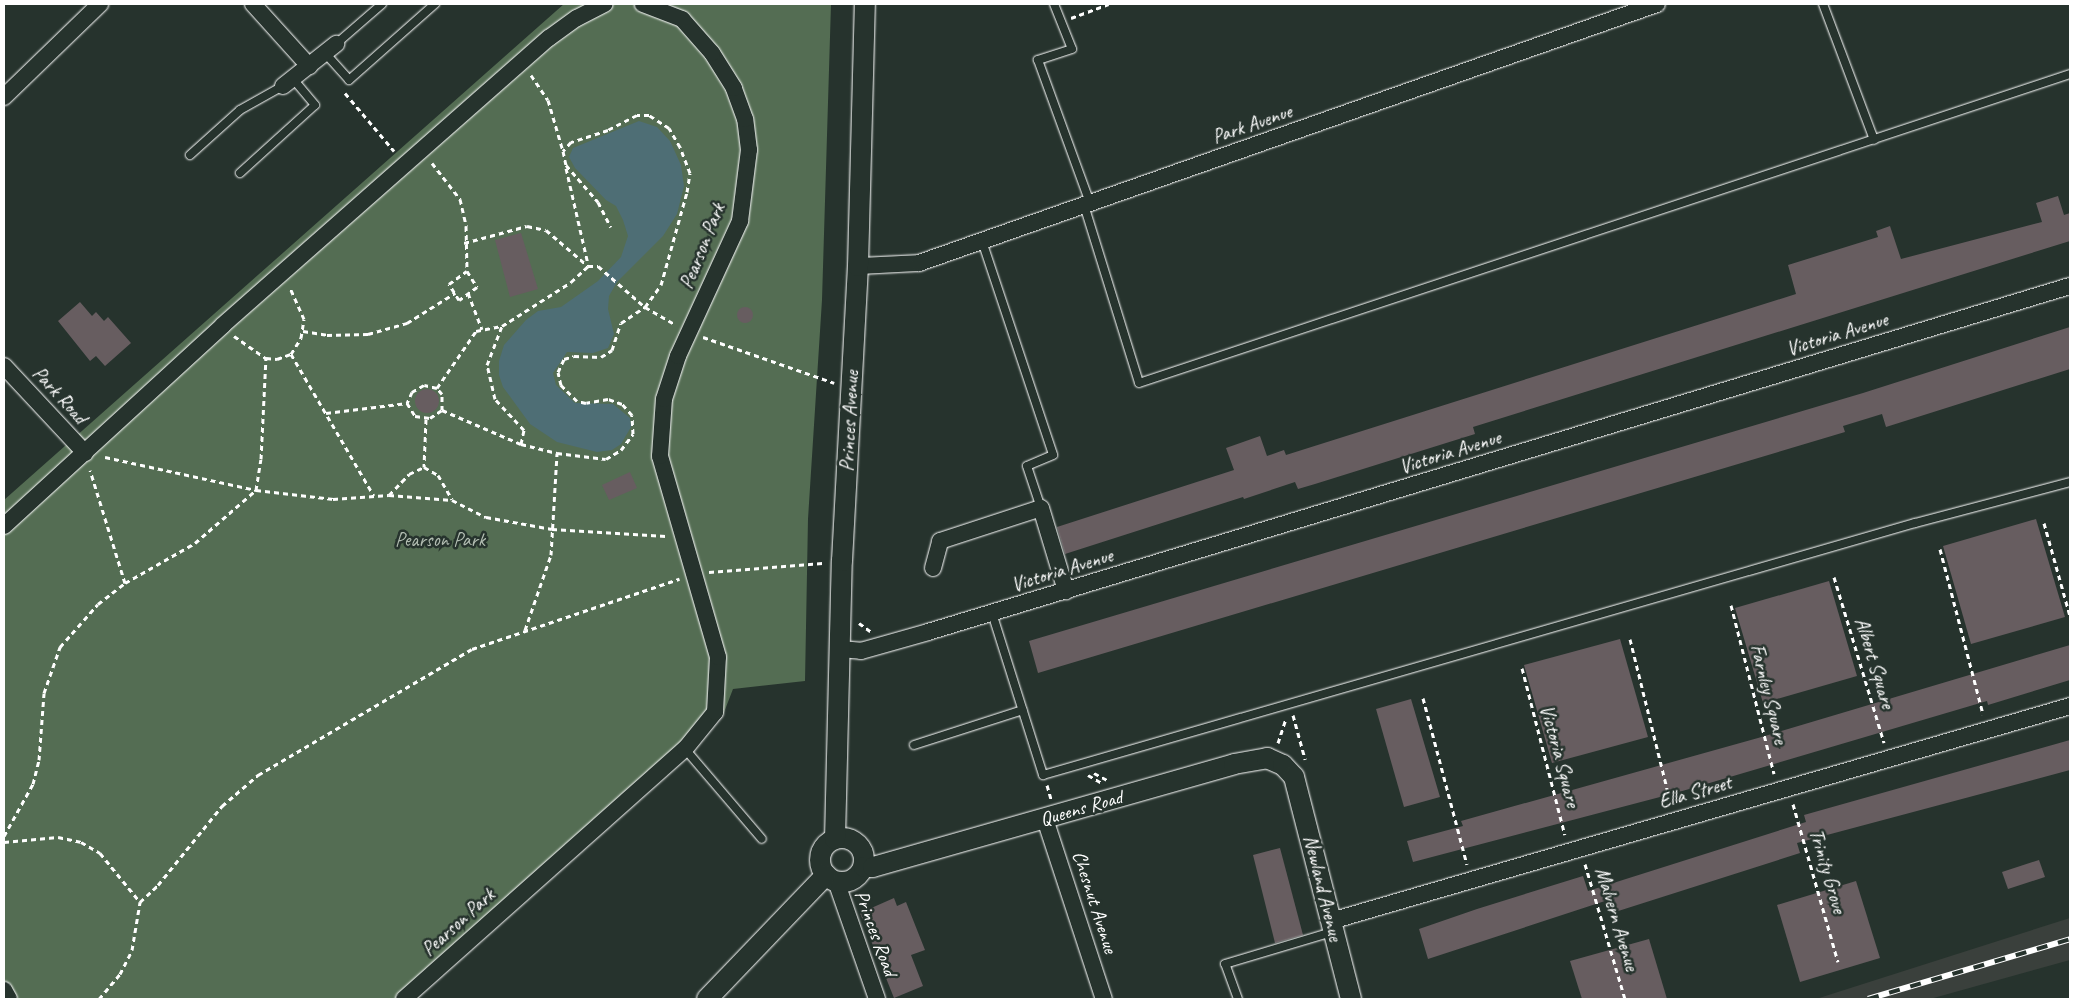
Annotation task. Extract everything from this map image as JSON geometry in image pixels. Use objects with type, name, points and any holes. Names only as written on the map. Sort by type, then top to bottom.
[{"type":"street","points":[[4,97],[100,4]]},
{"type":"street","points":[[253,4],[309,66]]},
{"type":"street","points":[[4,526],[223,325],[522,62],[594,4]]},
{"type":"street","points":[[576,18],[604,4]]},
{"type":"street","name":"Pearson Park","points":[[404,999],[685,749],[715,712],[718,657],[660,456],[664,399],[688,332],[740,220],[749,150],[745,119],[734,88],[712,53],[682,19],[643,4]]},
{"type":"street","name":"Princes Avenue","points":[[835,839],[842,561],[858,266],[865,4]]},
{"type":"street","name":"Park Avenue","points":[[858,266],[905,266],[982,241],[1657,4]]},
{"type":"street","points":[[288,83],[331,49]]},
{"type":"street","name":"Victoria Avenue","points":[[840,649],[861,651],[992,613],[2070,286]]},
{"type":"street","name":"Park Road","points":[[4,366],[85,453]]},
{"type":"street","points":[[933,568],[940,541],[1041,508],[1066,591]]},
{"type":"street","name":"Ella Street","points":[[1332,926],[1390,903],[2070,706]]},
{"type":"street","name":"Queens Road","points":[[864,867],[873,867],[1234,764],[1267,758],[1273,760]]},
{"type":"street","name":"Newland Avenue","points":[[1273,760],[1294,777],[1351,999]]},
{"type":"street","name":"Chesnut Avenue","points":[[1045,819],[1104,999]]},
{"type":"street","points":[[835,839],[855,841],[864,855],[864,867],[851,880],[831,878],[820,858],[825,847],[835,839]]},
{"type":"street","points":[[707,999],[831,878]]},
{"type":"street","name":"Princes Road","points":[[831,878],[877,999]]},
{"type":"street","points":[[4,990],[9,999]]},
{"type":"lane","points":[[382,4],[331,49],[349,80],[434,4]]},
{"type":"lane","points":[[1054,4],[1072,49],[1038,60],[1087,204],[1139,383],[2070,74]]},
{"type":"lane","points":[[1822,4],[1874,140]]},
{"type":"lane","points":[[190,155],[240,110],[288,83],[315,105],[240,173]]},
{"type":"lane","points":[[982,241],[1053,455],[1027,466],[1041,508]]},
{"type":"lane","points":[[992,613],[1043,775],[1915,523],[2070,482]]},
{"type":"lane","points":[[914,745],[1023,710]]},
{"type":"lane","points":[[685,749],[762,839]]},
{"type":"lane","points":[[1238,999],[1225,964],[1332,926]]},
{"type":"path","points":[[1061,22],[1109,4]]},
{"type":"path","points":[[522,62],[548,100],[563,151],[588,266]]},
{"type":"path","points":[[343,90],[406,165]]},
{"type":"path","points":[[442,410],[521,444],[557,453],[606,459],[621,450],[633,434],[632,415],[622,404],[608,399],[586,403],[577,401],[561,386],[558,372],[564,359],[574,356],[601,357],[612,350],[621,323],[645,307],[661,285],[687,192],[690,173],[680,146],[669,128],[649,115],[637,115],[608,130],[571,142],[563,151]]},
{"type":"path","points":[[422,151],[460,199],[466,226],[464,243],[467,272],[477,287],[460,300],[449,284],[467,272]]},
{"type":"path","points":[[566,165],[598,202],[611,227]]},
{"type":"path","points":[[464,243],[527,226],[546,230],[588,266],[598,266],[645,307],[688,332],[851,388]]},
{"type":"path","points":[[437,388],[476,331],[502,326],[571,282],[588,266]]},
{"type":"path","points":[[223,325],[240,342],[266,358],[277,359],[291,354],[303,331],[301,306],[280,275]]},
{"type":"path","points":[[303,331],[327,335],[368,334],[407,323],[456,294]]},
{"type":"path","points":[[468,294],[482,329]]},
{"type":"path","points":[[502,326],[486,365],[494,399],[524,430],[521,444]]},
{"type":"path","points":[[291,354],[374,496]]},
{"type":"path","points":[[4,836],[33,784],[39,760],[44,693],[60,647],[98,604],[125,583],[195,543],[256,490],[261,459],[266,358]]},
{"type":"path","points":[[407,403],[417,387],[429,385],[437,388],[442,394],[442,410]]},
{"type":"path","points":[[407,403],[415,416],[426,419],[442,410]]},
{"type":"path","points":[[326,413],[407,403]]},
{"type":"path","points":[[424,467],[426,419]]},
{"type":"path","points":[[125,583],[85,453],[256,490],[333,499],[388,495],[452,500],[486,517],[552,529],[682,537]]},
{"type":"path","points":[[525,630],[551,555],[557,453]]},
{"type":"path","points":[[388,495],[409,474],[424,467]]},
{"type":"path","points":[[424,467],[438,475],[452,500]]},
{"type":"path","points":[[2044,523],[2070,616]]},
{"type":"path","points":[[1940,549],[1988,729]]},
{"type":"path","points":[[99,999],[120,974],[132,950],[140,902],[158,885],[222,806],[258,775],[472,649],[695,574],[842,561]]},
{"type":"path","name":"Albert Square","points":[[1834,577],[1888,758]]},
{"type":"path","name":"Farnley Square","points":[[1732,605],[1783,789]]},
{"type":"path","points":[[855,616],[860,624],[878,636]]},
{"type":"path","points":[[1630,639],[1674,820]]},
{"type":"path","name":"Victoria Square","points":[[1522,668],[1574,849]]},
{"type":"path","points":[[1423,698],[1471,879]]},
{"type":"path","points":[[1273,760],[1290,703]]},
{"type":"path","name":"Trinity Grove","points":[[1783,789],[1838,962]]},
{"type":"path","points":[[4,842],[58,837],[81,842],[100,853],[140,902]]},
{"type":"path","name":"Malvern Avenue","points":[[1574,849],[1625,999]]},
{"type":"shaded area","points":[[2070,918],[2070,960],[1930,999],[1816,999]]},
{"type":"green space","name":"Pearson Park","points":[[564,4],[831,4],[822,300],[808,519],[805,681],[733,689],[723,715],[406,999],[4,999],[4,500]]},
{"type":"water","points":[[639,121],[657,127],[670,141],[681,165],[684,186],[677,214],[663,236],[617,282],[609,296],[608,309],[614,334],[608,348],[593,353],[567,352],[553,373],[556,385],[575,403],[613,404],[630,418],[631,427],[621,444],[612,450],[597,452],[557,442],[530,424],[503,387],[499,375],[499,361],[504,345],[526,320],[538,311],[561,307],[598,281],[621,257],[628,236],[616,206],[606,200],[575,168],[569,157],[573,148]]},
{"type":"building","points":[[2058,196],[2064,215],[2070,213],[2070,241],[1473,427],[1475,434],[1315,484],[1298,489],[1295,482],[1065,554],[1057,527],[1234,470],[1226,448],[1260,436],[1267,456],[1284,450],[1286,455],[1796,294],[1788,265],[1878,237],[1876,231],[1890,226],[1901,259],[2042,222],[2036,203]]},
{"type":"building","points":[[521,233],[538,289],[510,297],[495,240]]},
{"type":"building","points":[[80,302],[92,316],[96,312],[104,321],[108,317],[131,343],[105,366],[96,356],[90,361],[58,321]]},
{"type":"building","points":[[745,307],[753,315],[745,323],[737,315]]},
{"type":"building","points":[[2070,327],[2070,369],[1886,427],[1882,414],[1843,426],[1845,432],[1038,673],[1029,641],[1863,393]]},
{"type":"building","points":[[427,389],[436,392],[439,401],[436,410],[427,413],[418,410],[415,401],[418,392]]},
{"type":"building","points":[[630,472],[637,488],[609,500],[602,485]]},
{"type":"building","points":[[2036,519],[2065,617],[1971,644],[1943,546]]},
{"type":"building","points":[[1829,581],[1857,676],[1763,703],[1735,608]]},
{"type":"building","points":[[1620,639],[1648,737],[1552,763],[1524,665]]},
{"type":"building","points":[[2070,645],[2070,680],[1988,705],[1987,701],[1679,792],[1413,862],[1407,841],[1463,826],[1461,821],[1758,738]]},
{"type":"building","points":[[1411,699],[1440,797],[1404,807],[1376,709]]},
{"type":"building","points":[[2070,740],[2070,770],[1797,843],[1800,853],[1612,913],[1608,900],[1428,959],[1419,929],[1477,909],[1583,876],[1588,891],[1806,822],[1804,815]]},
{"type":"building","points":[[1280,848],[1303,935],[1275,943],[1253,855]]},
{"type":"building","points":[[2039,860],[2045,877],[2008,889],[2002,872]]},
{"type":"building","points":[[1856,881],[1880,958],[1800,982],[1777,905]]},
{"type":"building","points":[[894,898],[897,906],[906,902],[925,950],[911,955],[923,986],[894,998],[860,913]]},
{"type":"building","points":[[1649,939],[1667,999],[1582,999],[1570,961]]},
{"type":"railway","points":[[1868,999],[2070,939]]}]
